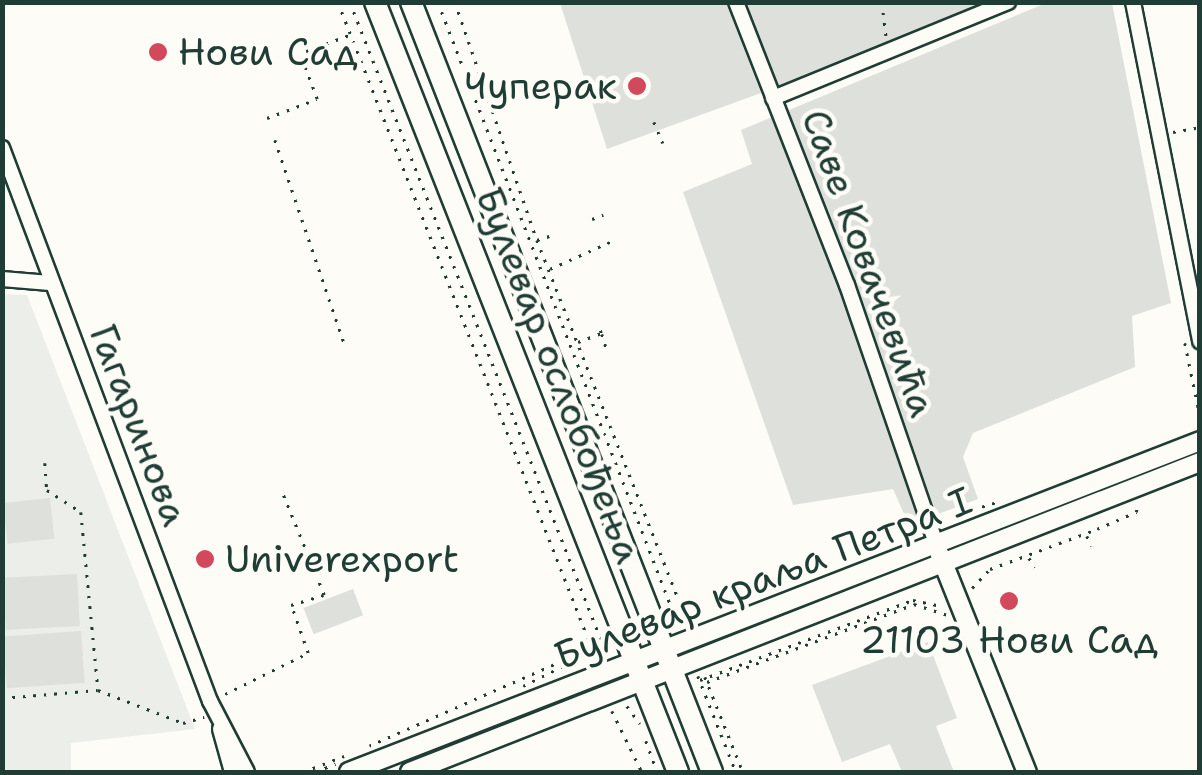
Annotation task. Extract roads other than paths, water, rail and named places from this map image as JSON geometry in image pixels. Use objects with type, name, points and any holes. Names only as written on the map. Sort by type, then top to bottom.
[{"type":"main road","name":"Булевар ослобођења","points":[[375,2],[678,772]]},
{"type":"main road","name":"Булевар ослобођења","points":[[411,2],[712,772]]},
{"type":"street","name":"Саве Ковачевића","points":[[736,2],[847,284],[941,556]]},
{"type":"street","points":[[773,98],[1008,2]]},
{"type":"street","points":[[1133,2],[1195,295],[1200,341]]},
{"type":"street","name":"Гагаринова","points":[[2,148],[215,713],[232,772]]},
{"type":"street","points":[[2,279],[50,283]]},
{"type":"street","name":"Булевар краља Петра I","points":[[941,556],[1200,442]]},
{"type":"street","name":"Булевар краља Петра I","points":[[349,772],[638,672],[1200,462]]},
{"type":"street","points":[[941,556],[957,619],[1027,772]]},
{"type":"street","name":"Булевар краља Петра I","points":[[410,772],[638,672]]},
{"type":"street","name":"Гагаринова","points":[[215,713],[247,772]]},
{"type":"place","name":"Нови Сад","points":[[158,52]]},
{"type":"place","name":"Чуперак","points":[[637,86]]},
{"type":"place","name":"Univerexport","points":[[205,559]]},
{"type":"place","name":"21103 Нови Сад","points":[[1009,601]]}]
